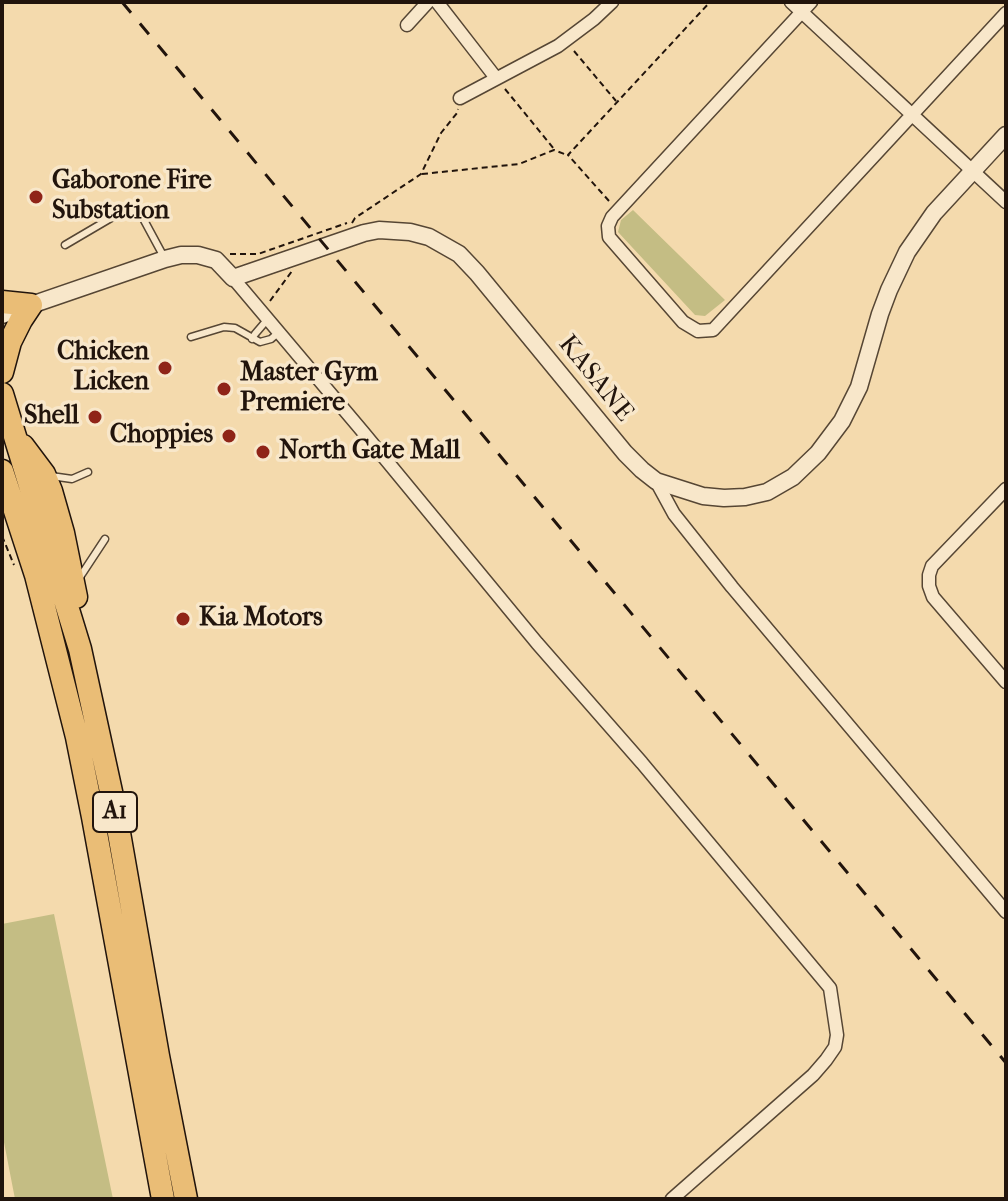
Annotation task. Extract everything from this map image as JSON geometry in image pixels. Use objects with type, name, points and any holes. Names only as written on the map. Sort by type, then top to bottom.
[{"type":"highway","points":[[2,302],[31,305],[8,347],[2,372]]},
{"type":"highway","name":"A1","points":[[2,394],[75,632],[115,810],[186,1199]]},
{"type":"highway","points":[[14,432],[44,474],[51,491],[74,588],[75,632]]},
{"type":"highway","name":"A1","points":[[2,471],[36,575],[77,737],[163,1199]]},
{"type":"highway","points":[[2,503],[36,575]]},
{"type":"street","points":[[407,25],[428,2]]},
{"type":"street","points":[[437,2],[496,78]]},
{"type":"street","points":[[460,98],[565,41],[612,2]]},
{"type":"street","points":[[791,2],[1006,202]]},
{"type":"street","points":[[811,2],[617,211],[608,226],[609,237],[683,322],[698,331],[713,330],[1006,13]]},
{"type":"street","name":"KASANE","points":[[233,278],[294,257],[353,229],[410,232],[429,237],[459,254],[477,273],[625,453],[656,481],[703,496],[745,497],[767,492],[793,477],[818,453],[842,421],[859,387],[880,314],[907,252],[934,213],[1006,135]]},
{"type":"street","points":[[2,315],[165,259],[198,255],[216,260],[830,988],[837,1035],[835,1047],[826,1060],[813,1075],[672,1199]]},
{"type":"street","points":[[656,481],[674,514],[732,587],[1006,912]]},
{"type":"street","points":[[1006,489],[932,566],[929,575],[933,597],[1006,682]]},
{"type":"lane","points":[[65,245],[133,207],[138,209],[165,259]]},
{"type":"lane","points":[[252,339],[265,315]]},
{"type":"lane","points":[[191,337],[224,327],[235,328],[260,342],[271,339],[279,332]]},
{"type":"lane","points":[[44,474],[72,479],[88,472]]},
{"type":"lane","points":[[74,588],[105,539]]},
{"type":"path","points":[[568,155],[710,2]]},
{"type":"path","points":[[565,41],[617,102]]},
{"type":"path","points":[[496,78],[554,150],[568,155],[617,211]]},
{"type":"path","points":[[421,174],[441,133],[457,113],[460,98]]},
{"type":"path","points":[[216,260],[229,254],[258,254],[353,229],[355,218],[421,174],[519,164],[554,150]]},
{"type":"path","points":[[265,315],[290,275],[296,263],[294,257]]},
{"type":"shaded area","points":[[633,210],[725,300],[705,316],[695,315],[618,232],[621,220]]},
{"type":"shaded area","points":[[54,914],[113,1199],[15,1199],[2,1132],[2,924]]},
{"type":"railway","points":[[122,2],[1006,1063]]},
{"type":"place","name":"Gaborone Fire Substation","points":[[36,197]]},
{"type":"place","name":"Chicken Licken","points":[[165,368]]},
{"type":"place","name":"Master Gym Premiere","points":[[224,389]]},
{"type":"place","name":"Shell","points":[[95,417]]},
{"type":"place","name":"Choppies","points":[[229,436]]},
{"type":"place","name":"North Gate Mall","points":[[263,452]]},
{"type":"place","name":"Kia Motors","points":[[183,619]]}]
